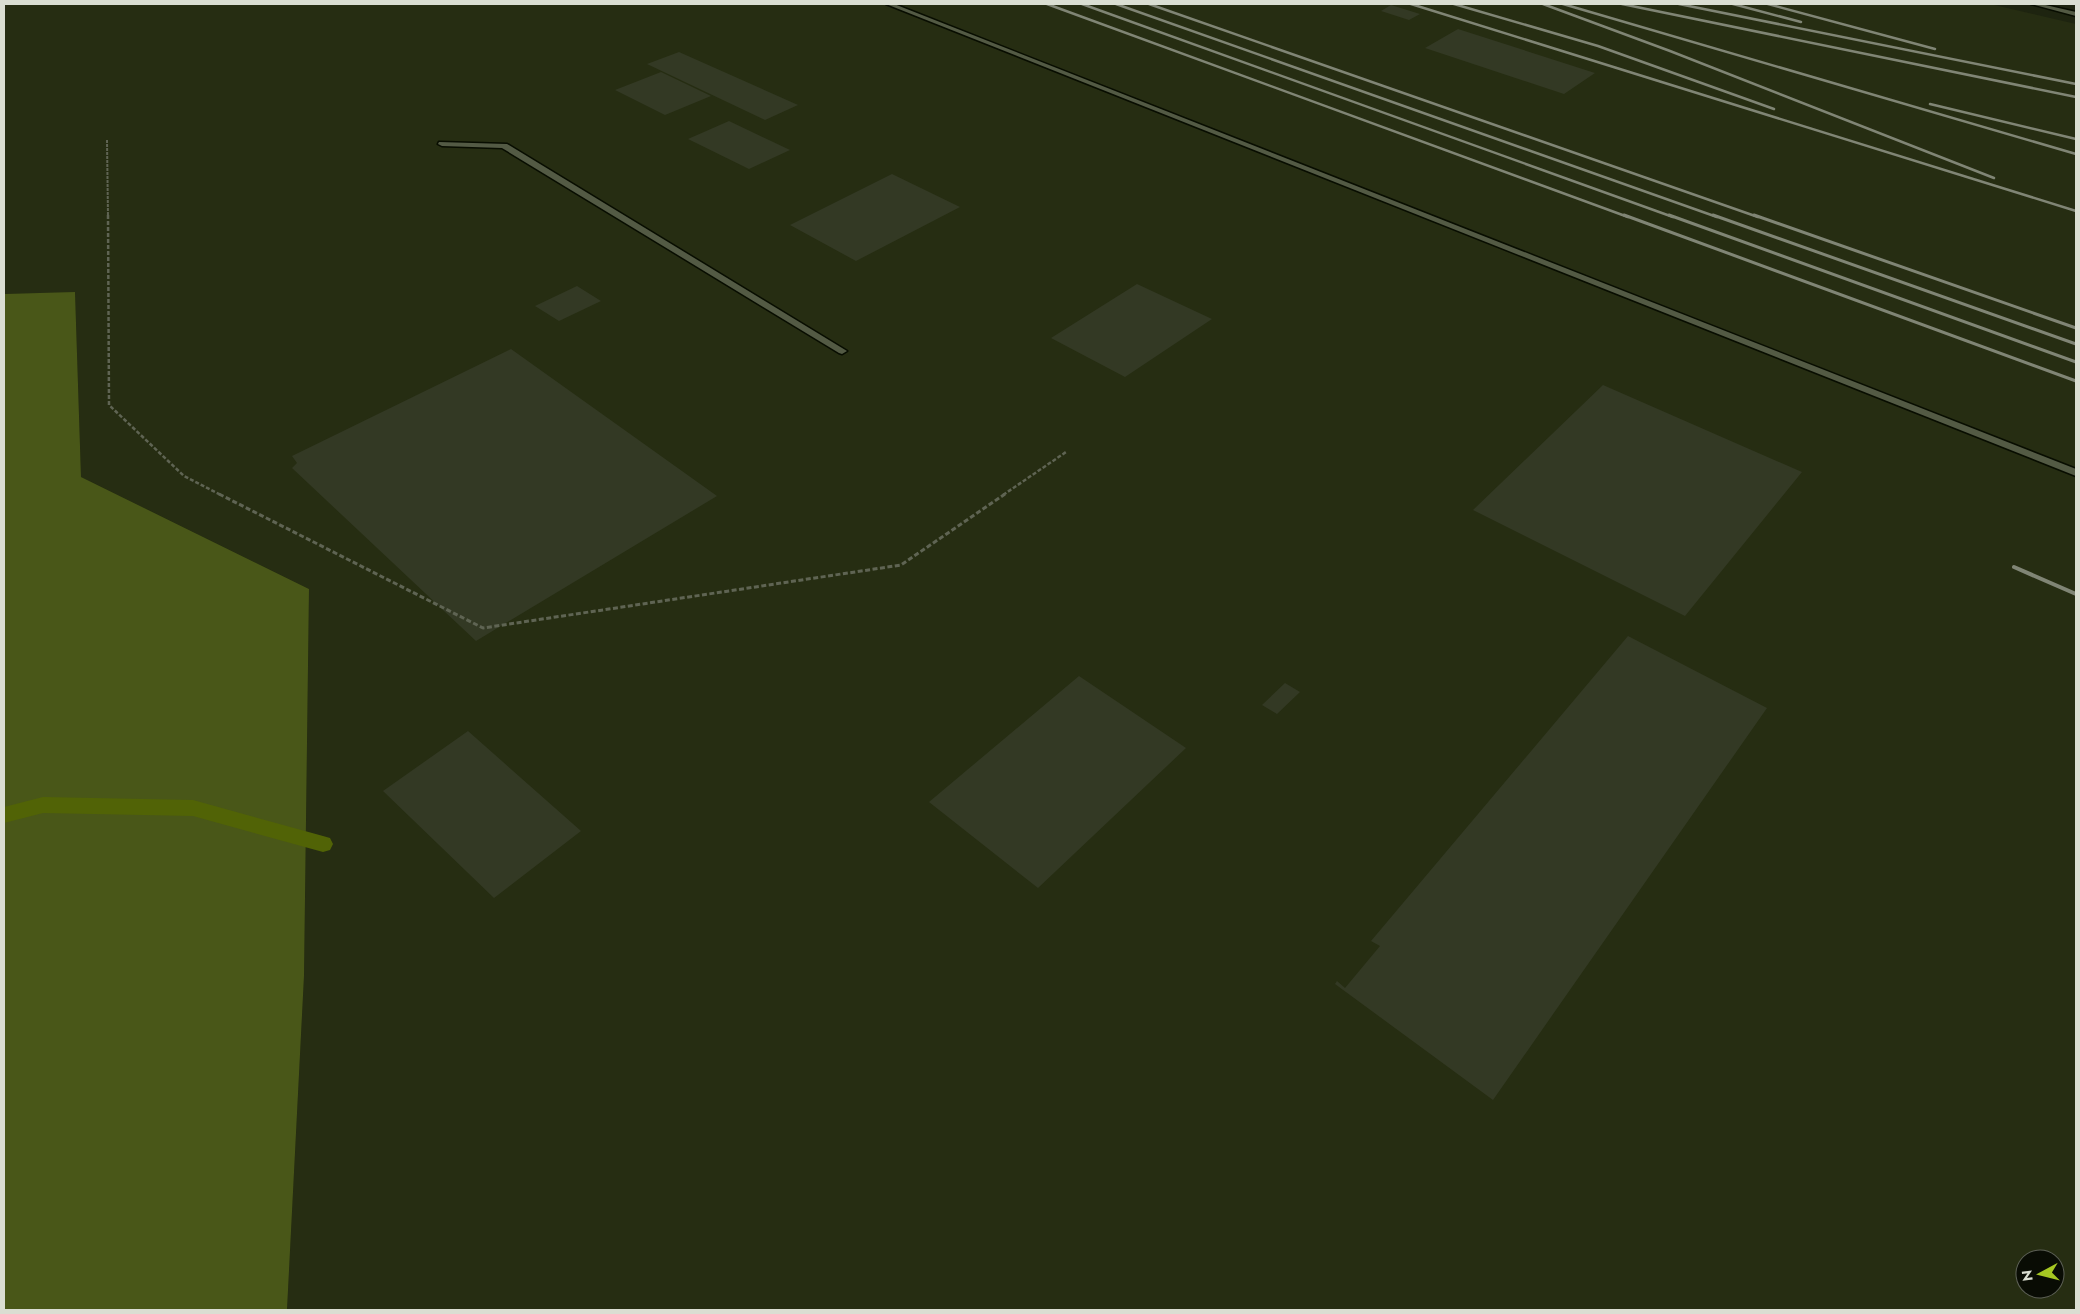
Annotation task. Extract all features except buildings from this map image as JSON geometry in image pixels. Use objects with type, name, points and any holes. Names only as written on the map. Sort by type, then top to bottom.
[{"type":"street","points":[[889,4],[2076,473]]},
{"type":"street","points":[[2034,4],[2076,14]]},
{"type":"street","points":[[442,144],[504,146],[842,351]]},
{"type":"path","points":[[107,140],[109,405],[184,476],[483,628],[900,565],[1066,452]]},
{"type":"shaded area","points":[[4,4],[1990,4],[2076,24],[2076,1310],[287,1310],[304,976],[309,589],[81,477],[75,293],[4,294]]},
{"type":"green space","points":[[75,292],[81,477],[309,589],[304,976],[287,1310],[4,1310],[4,294]]},
{"type":"waterway","points":[[4,815],[43,805],[193,808],[323,844]]},
{"type":"railway","points":[[1047,4],[1628,217]]},
{"type":"railway","points":[[1082,4],[1673,217]]},
{"type":"railway","points":[[1116,4],[1717,217]]},
{"type":"railway","points":[[1149,4],[1758,217]]},
{"type":"railway","points":[[1411,4],[2076,211]]},
{"type":"railway","points":[[1454,4],[1598,46],[1774,109]]},
{"type":"railway","points":[[1543,4],[1670,51],[1994,178]]},
{"type":"railway","points":[[1563,4],[2076,154]]},
{"type":"railway","points":[[1622,4],[2076,97]]},
{"type":"railway","points":[[1679,4],[2076,84]]},
{"type":"railway","points":[[1733,4],[1801,22]]},
{"type":"railway","points":[[1768,4],[1935,49]]},
{"type":"railway","points":[[1930,104],[2076,139]]},
{"type":"railway","points":[[1624,215],[2076,381]]},
{"type":"railway","points":[[1669,215],[2076,362]]},
{"type":"railway","points":[[1713,215],[2076,344]]},
{"type":"railway","points":[[1754,215],[2076,328]]},
{"type":"railway","points":[[2014,567],[2076,594]]}]
